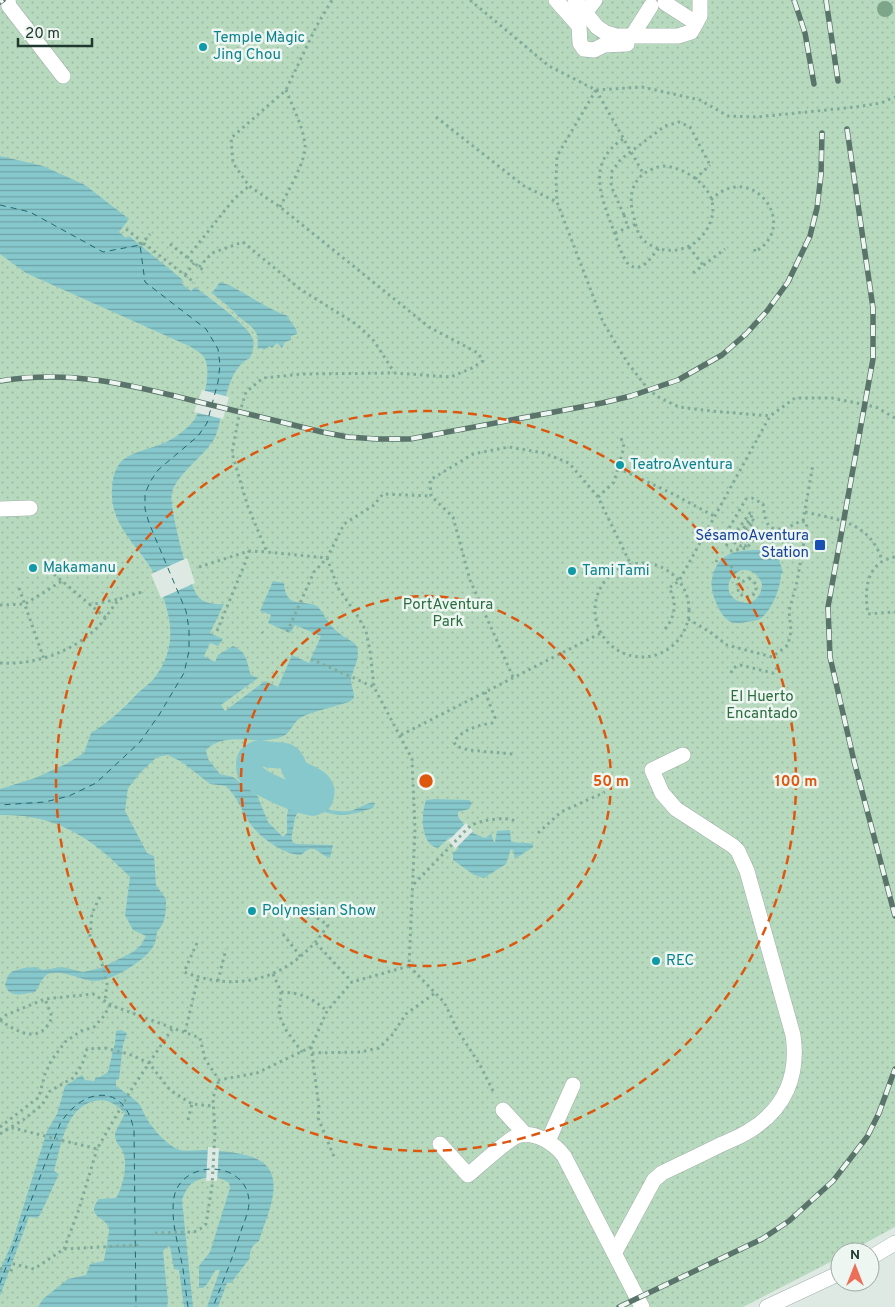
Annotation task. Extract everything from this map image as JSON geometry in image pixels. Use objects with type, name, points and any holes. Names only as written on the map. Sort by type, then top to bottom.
[{"type":"lane","points":[[8,0],[9,6],[63,76]]},
{"type":"lane","points":[[556,0],[577,22],[581,46],[586,50],[594,50],[614,44],[675,43],[685,39],[700,16],[700,0]]},
{"type":"lane","points":[[575,0],[598,27],[610,35],[678,36],[694,27]]},
{"type":"lane","points":[[585,13],[595,0]]},
{"type":"lane","points":[[632,36],[657,2],[694,27]]},
{"type":"lane","points":[[0,509],[30,508]]},
{"type":"lane","points":[[614,1252],[654,1180],[662,1173],[749,1131],[765,1119],[779,1105],[791,1084],[795,1063],[793,1036],[747,871],[738,851],[716,834],[676,810],[662,793],[652,770],[683,755]]},
{"type":"lane","points":[[548,1141],[573,1085]]},
{"type":"lane","points":[[500,1106],[526,1135]]},
{"type":"lane","points":[[440,1144],[468,1175],[516,1137],[526,1135],[548,1141],[558,1148],[564,1156],[642,1307]]},
{"type":"lane","points":[[880,1252],[895,1243]]},
{"type":"lane","points":[[767,1307],[830,1278]]},
{"type":"path","points":[[267,552],[248,507],[232,453],[239,415],[246,392],[263,378],[302,374],[394,373],[451,377],[483,361],[478,353],[429,327],[280,207],[249,186],[233,163],[232,138],[286,90],[316,27],[332,0]]},
{"type":"path","points":[[470,0],[549,66],[596,90],[642,87],[700,100],[728,116],[757,117],[856,107],[881,103],[895,97]]},
{"type":"path","points":[[280,207],[299,170],[306,147],[301,128],[286,90]]},
{"type":"path","points":[[596,90],[644,173]]},
{"type":"path","points":[[596,90],[557,156],[556,178],[557,202],[603,322],[619,350],[648,390],[658,397],[679,407],[770,416]]},
{"type":"path","points":[[436,117],[524,186],[557,202]]},
{"type":"path","points":[[628,228],[611,186],[612,171],[621,159],[665,126],[679,122],[690,127],[710,166],[695,180]]},
{"type":"path","points":[[623,139],[608,152],[602,164],[599,177],[601,197],[626,262],[631,267],[642,267],[659,248]]},
{"type":"path","points":[[670,166],[683,170],[695,180],[708,193],[711,200],[712,216],[707,230],[702,237],[689,247],[674,250],[652,246],[639,235],[630,204],[635,184],[644,173],[656,167],[670,166]]},
{"type":"path","points":[[187,258],[234,199],[249,186]]},
{"type":"path","points":[[711,200],[722,191],[736,187],[750,188],[762,196],[771,207],[773,226],[771,235],[766,243],[755,252],[754,247]]},
{"type":"path","points":[[615,233],[636,224]]},
{"type":"path","points":[[126,229],[140,240],[140,245]]},
{"type":"path","points":[[140,245],[150,234]]},
{"type":"path","points":[[199,267],[212,253],[243,242],[300,289],[356,324],[374,341],[394,373]]},
{"type":"path","points":[[140,245],[145,244],[195,283]]},
{"type":"path","points":[[170,244],[203,270]]},
{"type":"path","points":[[689,247],[703,265]]},
{"type":"path","points":[[693,273],[725,249]]},
{"type":"path","points":[[185,275],[194,263]]},
{"type":"path","points":[[665,629],[674,608],[674,599],[669,588],[679,581],[770,416],[795,398],[832,398],[876,407],[895,418]]},
{"type":"path","points":[[598,497],[614,482],[624,447],[620,435]]},
{"type":"path","points":[[431,496],[430,480],[473,454],[509,447],[544,453],[568,463],[598,497],[631,565]]},
{"type":"path","points":[[688,619],[710,632],[727,646],[748,652],[772,657],[788,646],[791,631],[789,611],[797,582],[807,524],[803,520],[813,464]]},
{"type":"path","points":[[618,468],[714,516]]},
{"type":"path","points":[[287,632],[314,572],[327,558],[344,524],[374,505],[383,494],[431,496],[453,517],[470,580],[514,677]]},
{"type":"path","points":[[721,542],[746,499],[752,498],[762,504],[766,520],[769,526],[773,528],[785,529],[803,520]]},
{"type":"path","points":[[804,512],[855,525],[868,534],[882,560]]},
{"type":"path","points":[[726,546],[750,513],[753,514],[734,542],[736,544],[752,519],[754,520],[738,544],[741,546],[753,528],[755,529],[744,545],[746,546],[755,533],[757,534],[747,548],[730,550]]},
{"type":"path","points":[[218,631],[249,550]]},
{"type":"path","points":[[199,567],[249,550],[327,558]]},
{"type":"path","points":[[895,557],[882,560],[872,572],[867,583],[866,600],[868,614],[895,612]]},
{"type":"path","points":[[327,558],[338,588],[366,631],[374,687],[412,759],[415,829],[409,966],[444,1002],[458,1030],[480,1065],[500,1106]]},
{"type":"path","points":[[644,563],[657,566],[669,572],[679,581],[686,593],[689,606],[684,632],[676,643],[666,651],[653,656],[627,655],[614,649],[598,628],[595,615],[600,589],[608,578],[618,570],[644,563]]},
{"type":"path","points":[[730,566],[740,583]]},
{"type":"path","points":[[49,570],[88,605],[106,618]]},
{"type":"path","points":[[750,578],[754,581],[757,588],[754,594],[750,597],[741,595],[737,589],[737,585],[740,583],[750,578]]},
{"type":"path","points":[[0,604],[25,604],[62,581]]},
{"type":"path","points":[[19,588],[44,659]]},
{"type":"path","points":[[88,605],[120,600],[145,591]]},
{"type":"path","points":[[0,663],[44,659],[72,647],[106,618],[120,600]]},
{"type":"path","points":[[401,736],[602,633]]},
{"type":"path","points":[[311,659],[374,687]]},
{"type":"path","points":[[731,673],[733,668],[740,665],[773,673],[776,671],[778,663]]},
{"type":"path","points":[[485,692],[494,718],[492,723],[458,735],[454,742],[456,746],[468,750],[512,754]]},
{"type":"path","points":[[538,833],[561,812],[605,792]]},
{"type":"path","points":[[413,885],[470,826],[487,820],[510,819],[515,821]]},
{"type":"path","points":[[100,897],[92,913],[90,936],[100,956],[107,984],[105,1000]]},
{"type":"path","points":[[197,943],[184,972],[198,978],[244,982],[273,974],[301,957],[316,943],[328,925],[306,911]]},
{"type":"path","points":[[283,934],[301,957]]},
{"type":"path","points":[[316,943],[352,982]]},
{"type":"path","points":[[218,981],[226,949]]},
{"type":"path","points":[[335,1159],[318,1118],[311,1047],[327,1011],[352,982],[409,966]]},
{"type":"path","points":[[273,974],[281,992],[279,1014],[286,1030],[302,1052]]},
{"type":"path","points":[[184,1032],[198,978]]},
{"type":"path","points":[[281,992],[297,993],[308,997],[327,1011]]},
{"type":"path","points":[[312,1053],[360,1052],[379,1048],[392,1035],[406,1014],[436,993]]},
{"type":"path","points":[[45,999],[52,1017],[49,1025],[41,1031],[29,1035],[14,1030],[0,1020],[6,1015],[45,999],[93,994],[112,1005],[200,1038],[205,1059],[219,1080]]},
{"type":"path","points":[[0,1127],[39,1097],[51,1060],[65,1042],[81,1031],[94,1027],[112,1005]]},
{"type":"path","points":[[64,1249],[79,1209],[96,1148],[172,1028]]},
{"type":"path","points":[[219,1080],[257,1073],[311,1047]]},
{"type":"path","points":[[0,1134],[24,1120],[42,1105],[50,1091],[73,1078],[82,1065],[87,1050],[105,1048],[130,1054],[149,1063],[170,1090],[192,1104],[212,1106]]},
{"type":"path","points":[[155,1233],[194,1232],[200,1230],[206,1224],[212,1186],[215,1132],[212,1106],[219,1080]]},
{"type":"path","points":[[188,1120],[192,1104]]},
{"type":"path","points":[[6,1130],[13,1128],[96,1148]]},
{"type":"path","points":[[0,1268],[10,1273],[14,1264],[34,1269],[64,1249],[90,1246],[139,1245]]},
{"type":"green space","name":"PortAventura Park","points":[[0,0],[895,0],[895,1227],[867,1242],[830,1242],[830,1262],[743,1307],[0,1307]]},
{"type":"water","points":[[0,156],[43,166],[85,185],[129,219],[119,232],[126,238],[129,236],[183,280],[181,283],[191,291],[195,287],[244,326],[250,333],[253,339],[253,347],[250,358],[242,363],[231,381],[216,435],[207,449],[181,477],[172,492],[176,527],[193,588],[199,598],[205,602],[224,604],[210,633],[223,639],[218,646],[210,643],[204,656],[215,662],[218,655],[233,646],[244,655],[251,675],[258,678],[221,705],[225,711],[265,681],[278,687],[292,655],[309,663],[321,636],[295,625],[290,633],[268,623],[271,615],[260,611],[273,581],[284,583],[285,591],[291,600],[317,606],[335,630],[356,645],[358,656],[351,682],[354,698],[349,702],[300,718],[281,737],[262,740],[232,739],[214,744],[206,750],[208,759],[220,774],[233,777],[257,795],[268,822],[283,837],[287,833],[289,807],[304,806],[334,811],[349,811],[369,803],[375,803],[373,808],[346,815],[335,815],[312,809],[300,811],[296,816],[292,831],[293,843],[333,845],[330,858],[313,849],[301,855],[294,854],[272,844],[253,828],[226,786],[210,784],[182,762],[168,755],[157,757],[128,788],[125,811],[147,853],[154,856],[156,885],[166,899],[164,920],[157,932],[153,947],[135,964],[109,978],[94,981],[60,973],[48,974],[35,992],[21,994],[9,992],[5,984],[9,974],[13,971],[35,967],[43,970],[62,967],[83,972],[101,968],[133,952],[141,945],[146,936],[133,930],[125,915],[130,877],[102,851],[72,831],[39,819],[0,815],[0,789],[35,778],[66,764],[84,753],[91,733],[121,710],[154,679],[167,656],[170,626],[166,605],[154,573],[118,520],[112,495],[113,479],[117,468],[124,459],[172,439],[185,430],[195,419],[203,397],[207,371],[204,357],[189,346],[26,273],[0,254]]},
{"type":"water","points":[[220,282],[230,285],[266,306],[288,316],[297,334],[291,336],[291,340],[285,342],[282,348],[277,343],[272,348],[269,346],[264,350],[258,349],[257,335],[254,330],[212,293]]},
{"type":"water","points":[[740,551],[771,551],[779,559],[783,573],[781,574],[774,600],[763,617],[758,620],[733,623],[723,615],[716,603],[712,590],[713,573],[718,563],[726,556]],"holes":[[[749,570],[755,573],[762,584],[760,594],[755,600],[749,602],[735,600],[728,588],[730,580],[737,572]]]},
{"type":"water","points":[[426,800],[469,800],[472,803],[469,809],[458,812],[458,817],[470,832],[485,838],[491,834],[495,842],[497,831],[510,830],[511,841],[533,844],[533,847],[515,859],[511,849],[506,864],[484,878],[474,875],[453,860],[453,853],[459,848],[450,837],[438,848],[428,841],[423,828],[424,806]]},
{"type":"water","points":[[121,1030],[127,1033],[123,1045],[119,1079],[116,1080],[116,1086],[140,1105],[145,1116],[164,1140],[181,1150],[211,1150],[251,1157],[261,1161],[268,1168],[273,1178],[270,1208],[259,1241],[253,1246],[250,1258],[231,1283],[227,1283],[218,1307],[207,1307],[220,1270],[216,1270],[203,1288],[199,1288],[199,1266],[210,1252],[230,1188],[229,1183],[225,1180],[204,1178],[190,1185],[182,1200],[193,1307],[184,1307],[179,1270],[174,1269],[170,1247],[168,1246],[163,1251],[167,1307],[38,1307],[43,1299],[68,1279],[86,1275],[90,1264],[104,1261],[109,1229],[94,1210],[99,1199],[116,1198],[121,1188],[125,1171],[125,1160],[123,1152],[116,1141],[115,1133],[125,1113],[115,1105],[104,1100],[85,1105],[71,1119],[62,1140],[54,1171],[59,1174],[40,1215],[37,1218],[29,1217],[0,1296],[0,1270],[12,1243],[47,1131],[57,1114],[65,1086],[82,1075],[85,1080],[94,1081],[96,1077],[100,1077],[108,1072],[116,1031]]},
{"type":"pier","points":[[202,390],[229,397],[223,419],[194,412]]},
{"type":"pier","points":[[187,558],[195,583],[161,598],[151,574]]},
{"type":"pier","points":[[466,823],[473,831],[453,851],[455,848],[449,841],[445,844]]},
{"type":"pier","points":[[208,1147],[219,1148],[217,1181],[206,1181]]},
{"type":"waterway","points":[[259,753],[282,755],[288,758],[296,772],[319,785],[321,789],[320,799],[313,803],[299,799],[272,788],[257,779],[250,773],[249,762],[252,757],[259,753]]},
{"type":"ferry route","points":[[0,205],[30,212],[103,252],[140,245],[145,282],[206,329],[218,349],[220,365],[218,382],[207,423],[198,436],[158,470],[145,494],[145,509],[149,523],[186,611],[189,629],[189,651],[184,673],[159,715],[140,742],[96,783],[69,796],[45,802],[0,805]]},
{"type":"ferry route","points":[[0,1283],[60,1124],[69,1111],[80,1102],[91,1097],[103,1095],[113,1098],[122,1104],[129,1115],[134,1131],[136,1307]]},
{"type":"ferry route","points":[[188,1307],[174,1224],[174,1197],[179,1184],[189,1175],[201,1170],[214,1169],[227,1172],[238,1178],[246,1188],[249,1202],[247,1215],[213,1307]]},
{"type":"railway","points":[[794,0],[805,33],[814,84]]},
{"type":"railway","points":[[826,0],[838,81]]},
{"type":"railway","points":[[847,129],[873,308],[873,359],[828,607],[830,657],[854,761],[895,916]]},
{"type":"railway","points":[[0,381],[51,377],[100,381],[149,390],[322,432],[348,437],[377,439],[410,439],[631,396],[678,380],[722,355],[746,334],[767,311],[788,282],[810,236],[817,208],[821,175],[822,133]]},
{"type":"railway","points":[[619,1307],[762,1239],[789,1221],[833,1181],[867,1137],[879,1113],[895,1069]]},
{"type":"place","name":"Temple Màgic Jing Chou","points":[[203,47]]},
{"type":"place","name":"TeatroAventura","points":[[620,465]]},
{"type":"place","name":"SésamoAventura Station","points":[[820,545]]},
{"type":"place","name":"Makamanu","points":[[33,568]]},
{"type":"place","name":"Tami Tami","points":[[572,571]]},
{"type":"place","name":"Polynesian Show","points":[[252,911]]},
{"type":"place","name":"REC","points":[[656,961]]},
{"type":"park label","name":"El Huerto Encantado","points":[[762,706]]}]
